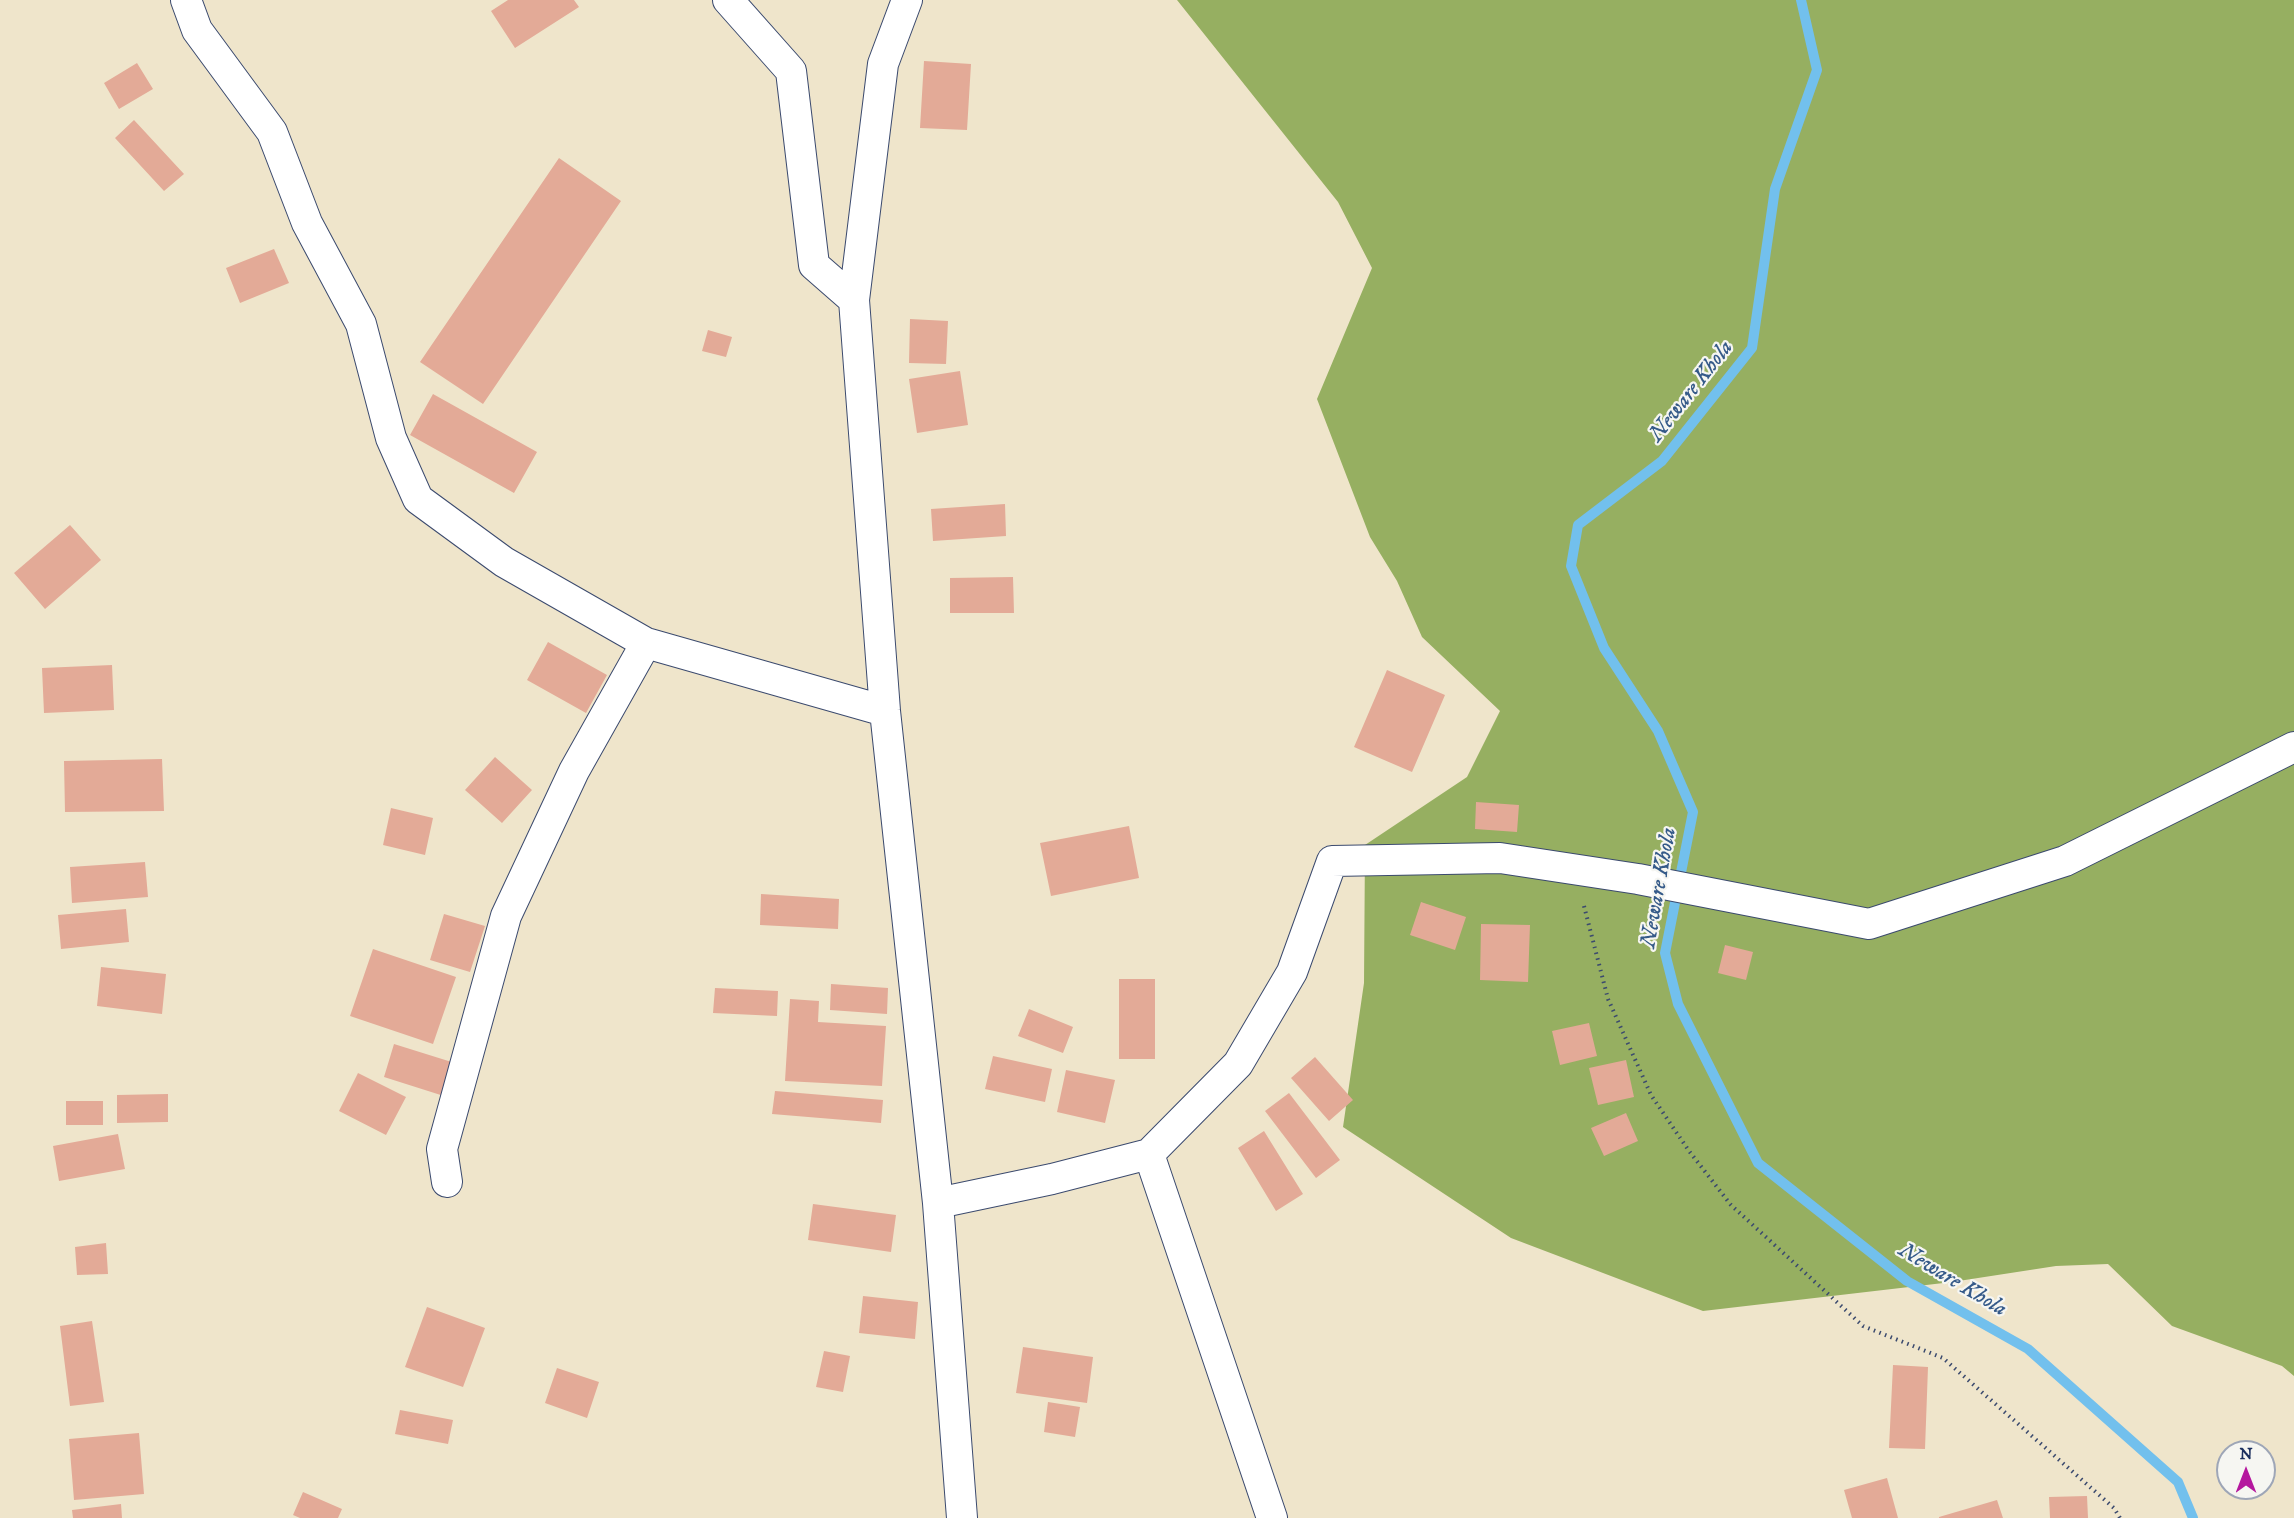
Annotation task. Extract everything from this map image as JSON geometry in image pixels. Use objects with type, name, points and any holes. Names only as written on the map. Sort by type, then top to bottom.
[{"type":"street","points":[[186,0],[197,30],[272,132],[307,223],[361,324],[391,438],[418,499],[504,561],[646,643],[885,711]]},
{"type":"street","points":[[728,0],[790,71],[814,265],[854,300]]},
{"type":"street","points":[[907,0],[883,64],[854,300],[885,711],[938,1203],[962,1518]]},
{"type":"street","points":[[447,1182],[442,1149],[506,916],[574,771],[646,643]]},
{"type":"street","points":[[938,1203],[1052,1179],[1149,1154],[1238,1064],[1292,972],[1332,861],[1500,858],[1638,879],[1869,924],[2065,861],[2294,747]]},
{"type":"street","points":[[1149,1154],[1272,1518]]},
{"type":"path","points":[[1571,869],[1591,928],[1608,999],[1651,1095],[1689,1151],[1731,1205],[1863,1326],[1943,1358],[2114,1508],[2120,1518]]},
{"type":"green space","points":[[1177,0],[2294,0],[2294,1376],[2282,1366],[2172,1326],[2108,1264],[2056,1266],[1952,1282],[1703,1311],[1511,1238],[1343,1127],[1364,983],[1365,845],[1467,777],[1500,711],[1422,637],[1397,581],[1370,537],[1317,399],[1372,268],[1338,202]]},
{"type":"building","points":[[508,0],[574,0],[579,7],[515,48],[491,11]]},
{"type":"building","points":[[924,61],[971,64],[967,130],[920,128]]},
{"type":"building","points":[[137,63],[153,89],[119,109],[104,83]]},
{"type":"building","points":[[134,120],[184,174],[164,191],[115,138]]},
{"type":"building","points":[[559,158],[621,201],[483,404],[420,362]]},
{"type":"building","points":[[274,249],[289,283],[240,303],[226,268]]},
{"type":"building","points":[[910,319],[948,321],[946,364],[909,363]]},
{"type":"building","points":[[708,330],[732,337],[726,357],[702,351]]},
{"type":"building","points":[[960,371],[968,425],[917,433],[909,379]]},
{"type":"building","points":[[433,394],[537,452],[514,493],[410,435]]},
{"type":"building","points":[[1005,504],[1006,536],[933,541],[931,509]]},
{"type":"building","points":[[70,525],[101,560],[45,609],[14,573]]},
{"type":"building","points":[[1013,577],[1014,613],[950,613],[950,578]]},
{"type":"building","points":[[548,642],[607,675],[586,713],[527,680]]},
{"type":"building","points":[[112,665],[114,710],[44,713],[42,668]]},
{"type":"building","points":[[1387,670],[1445,695],[1412,772],[1354,747]]},
{"type":"building","points":[[495,757],[532,790],[502,823],[465,790]]},
{"type":"building","points":[[162,759],[164,811],[65,812],[64,761]]},
{"type":"building","points":[[1476,802],[1519,805],[1517,832],[1475,829]]},
{"type":"building","points":[[391,808],[433,818],[425,855],[383,845]]},
{"type":"building","points":[[1129,826],[1139,878],[1051,896],[1040,843]]},
{"type":"building","points":[[145,862],[148,897],[72,903],[70,867]]},
{"type":"building","points":[[761,894],[839,899],[838,929],[760,925]]},
{"type":"building","points":[[1421,902],[1466,917],[1455,950],[1410,935]]},
{"type":"building","points":[[126,909],[129,942],[61,949],[58,915]]},
{"type":"building","points":[[444,914],[485,926],[470,972],[430,960]]},
{"type":"building","points":[[1481,924],[1530,925],[1528,982],[1480,980]]},
{"type":"building","points":[[1725,945],[1753,952],[1746,980],[1718,973]]},
{"type":"building","points":[[373,949],[456,977],[433,1044],[350,1016]]},
{"type":"building","points":[[101,967],[166,974],[162,1014],[97,1006]]},
{"type":"building","points":[[1119,979],[1155,979],[1155,1059],[1119,1059]]},
{"type":"building","points":[[831,984],[888,988],[887,1014],[830,1010]]},
{"type":"building","points":[[715,988],[778,991],[777,1016],[713,1013]]},
{"type":"building","points":[[790,999],[819,1001],[818,1022],[886,1026],[882,1086],[785,1081]]},
{"type":"building","points":[[1029,1009],[1073,1027],[1063,1053],[1018,1036]]},
{"type":"building","points":[[1589,1023],[1597,1056],[1560,1065],[1552,1031]]},
{"type":"building","points":[[394,1044],[458,1064],[447,1097],[384,1077]]},
{"type":"building","points":[[993,1056],[1052,1069],[1045,1102],[985,1089]]},
{"type":"building","points":[[1315,1057],[1353,1100],[1329,1121],[1291,1078]]},
{"type":"building","points":[[1626,1060],[1634,1097],[1598,1105],[1589,1068]]},
{"type":"building","points":[[1066,1070],[1115,1080],[1105,1123],[1057,1112]]},
{"type":"building","points":[[358,1073],[406,1097],[386,1135],[339,1111]]},
{"type":"building","points":[[775,1091],[883,1100],[881,1123],[772,1114]]},
{"type":"building","points":[[1289,1093],[1340,1160],[1316,1178],[1265,1111]]},
{"type":"building","points":[[168,1094],[168,1122],[117,1123],[117,1095]]},
{"type":"building","points":[[66,1101],[103,1101],[103,1125],[66,1125]]},
{"type":"building","points":[[1626,1113],[1638,1141],[1604,1156],[1591,1128]]},
{"type":"building","points":[[1264,1131],[1303,1194],[1276,1211],[1238,1148]]},
{"type":"building","points":[[118,1134],[125,1169],[59,1181],[53,1146]]},
{"type":"building","points":[[813,1204],[896,1215],[891,1252],[808,1240]]},
{"type":"building","points":[[106,1243],[108,1274],[77,1275],[75,1247]]},
{"type":"building","points":[[863,1296],[918,1302],[915,1339],[859,1333]]},
{"type":"building","points":[[427,1307],[485,1328],[463,1387],[405,1367]]},
{"type":"building","points":[[92,1321],[104,1402],[70,1406],[60,1326]]},
{"type":"building","points":[[1023,1347],[1093,1357],[1087,1403],[1016,1393]]},
{"type":"building","points":[[824,1351],[850,1356],[843,1392],[816,1387]]},
{"type":"building","points":[[1893,1365],[1928,1367],[1925,1449],[1889,1448]]},
{"type":"building","points":[[557,1368],[599,1382],[587,1418],[545,1403]]},
{"type":"building","points":[[1048,1402],[1080,1407],[1075,1437],[1044,1432]]},
{"type":"building","points":[[400,1410],[453,1420],[448,1444],[395,1434]]},
{"type":"building","points":[[139,1433],[144,1494],[74,1500],[69,1439]]},
{"type":"building","points":[[1887,1478],[1898,1518],[1852,1518],[1844,1490]]},
{"type":"building","points":[[303,1492],[342,1509],[338,1518],[300,1518],[293,1515]]},
{"type":"building","points":[[2087,1496],[2088,1518],[2050,1518],[2049,1497]]},
{"type":"building","points":[[1997,1500],[2003,1518],[1939,1518],[1939,1517]]},
{"type":"building","points":[[121,1504],[122,1518],[73,1518],[72,1510]]},
{"type":"waterway","name":"Neware Khola","points":[[1801,0],[1817,70],[1775,189],[1752,348],[1662,461],[1578,525],[1571,566],[1604,648],[1658,731],[1693,812],[1665,953],[1678,1004],[1758,1163],[1907,1281],[2028,1349],[2178,1482],[2193,1518]]}]
